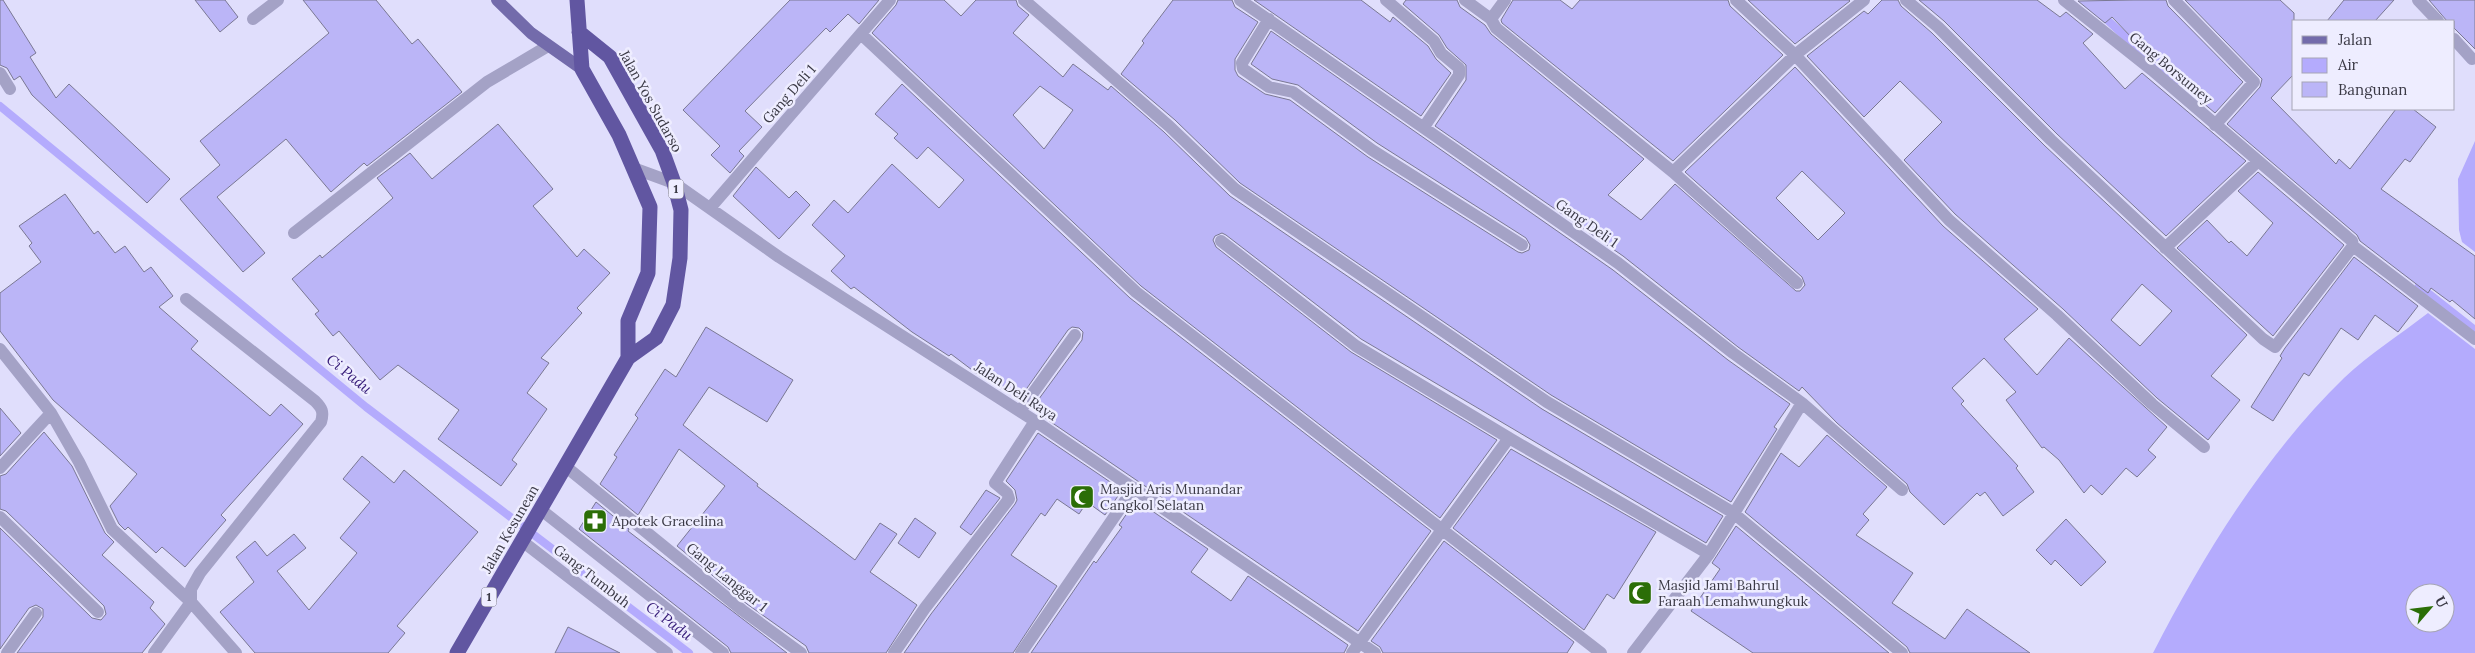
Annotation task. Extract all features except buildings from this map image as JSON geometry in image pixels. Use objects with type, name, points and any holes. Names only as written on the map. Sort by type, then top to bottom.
[{"type":"highway","name":"Jalan Yos Sudarso","points":[[577,0],[582,69],[619,135],[650,207],[648,273],[628,321],[628,358]]},
{"type":"highway","name":"Jalan Yos Sudarso","points":[[577,447],[628,358],[656,338],[673,305],[680,258],[681,210],[662,150],[610,57],[579,32]]},
{"type":"highway","name":"Jalan Kesunean","points":[[457,653],[577,447]]},
{"type":"main road","points":[[497,0],[531,33],[582,69]]},
{"type":"street","points":[[253,19],[278,0]]},
{"type":"street","name":"Gang Deli 1","points":[[710,208],[890,0]]},
{"type":"street","points":[[1024,0],[1169,126],[1235,189],[1547,402],[1732,512],[1902,653]]},
{"type":"street","name":"Gang Deli 1","points":[[1240,0],[1424,126],[1618,263],[1733,353],[1802,403],[1902,490]]},
{"type":"street","points":[[1386,0],[1434,41],[1441,53],[1459,68],[1460,75],[1424,126]]},
{"type":"street","points":[[1465,0],[1491,19],[1496,28],[1673,172],[1797,283]]},
{"type":"street","points":[[1491,19],[1505,0]]},
{"type":"street","points":[[1736,0],[1795,55],[1949,220],[2152,404],[2204,448]]},
{"type":"street","points":[[1673,172],[1795,55],[1864,0]]},
{"type":"street","points":[[1906,0],[1938,27],[2051,140],[2165,248],[2263,339],[2275,347],[2353,246]]},
{"type":"street","name":"Gang Borsumey","points":[[2064,0],[2217,122],[2257,162],[2345,233],[2352,241],[2353,246],[2475,339]]},
{"type":"street","points":[[2174,0],[2254,82],[2217,122]]},
{"type":"street","points":[[2418,0],[2437,20]]},
{"type":"street","points":[[1269,19],[1242,63],[1243,69],[1268,87],[1293,92],[1372,150],[1522,245]]},
{"type":"street","points":[[861,34],[1136,292],[1601,653]]},
{"type":"street","points":[[2455,40],[2472,59]]},
{"type":"street","points":[[294,233],[487,82],[548,46]]},
{"type":"street","points":[[0,73],[10,88]]},
{"type":"street","points":[[2165,248],[2257,162]]},
{"type":"street","name":"Jalan Deli Raya","points":[[633,168],[674,183],[779,257],[1020,411],[1134,488],[1356,648],[1375,653]]},
{"type":"street","points":[[1221,241],[1356,346],[1509,438],[1709,554]]},
{"type":"street","points":[[154,653],[191,602],[191,588],[200,573],[321,422],[323,415],[322,408],[315,401],[186,299]]},
{"type":"street","points":[[1020,411],[1074,335]]},
{"type":"street","points":[[0,349],[51,413],[79,462],[112,529],[191,602],[236,653]]},
{"type":"street","points":[[1633,653],[1709,554],[1732,512],[1802,403]]},
{"type":"street","points":[[0,468],[51,413]]},
{"type":"street","points":[[894,653],[925,608],[1009,499],[1007,492],[995,483],[1035,421]]},
{"type":"street","points":[[1356,648],[1509,438]]},
{"type":"street","name":"Gang Langgar 1","points":[[566,466],[742,610],[801,653]]},
{"type":"street","points":[[1021,653],[1134,488]]},
{"type":"street","points":[[540,509],[723,653]]},
{"type":"street","points":[[0,517],[98,612]]},
{"type":"street","name":"Gang Tumbuh","points":[[522,541],[667,653]]},
{"type":"street","points":[[7,653],[36,613]]},
{"type":"water","points":[[2475,141],[2475,252],[2462,242],[2459,230],[2458,179]]},
{"type":"water","points":[[2428,313],[2475,349],[2475,653],[2153,653],[2193,579],[2262,473],[2315,408],[2344,378],[2374,352]]},
{"type":"waterway","points":[[2102,15],[2174,82]]},
{"type":"waterway","name":"Ci Padu","points":[[0,106],[366,407],[689,653]]},
{"type":"waterway","points":[[2419,286],[2475,330]]},
{"type":"place","name":"Masjid Aris Munandar Cangkol Selatan","points":[[1082,497]]},
{"type":"place","name":"Apotek Gracelina","points":[[595,521]]},
{"type":"place","name":"Masjid Jami Bahrul Faraah Lemahwungkuk","points":[[1640,593]]}]
